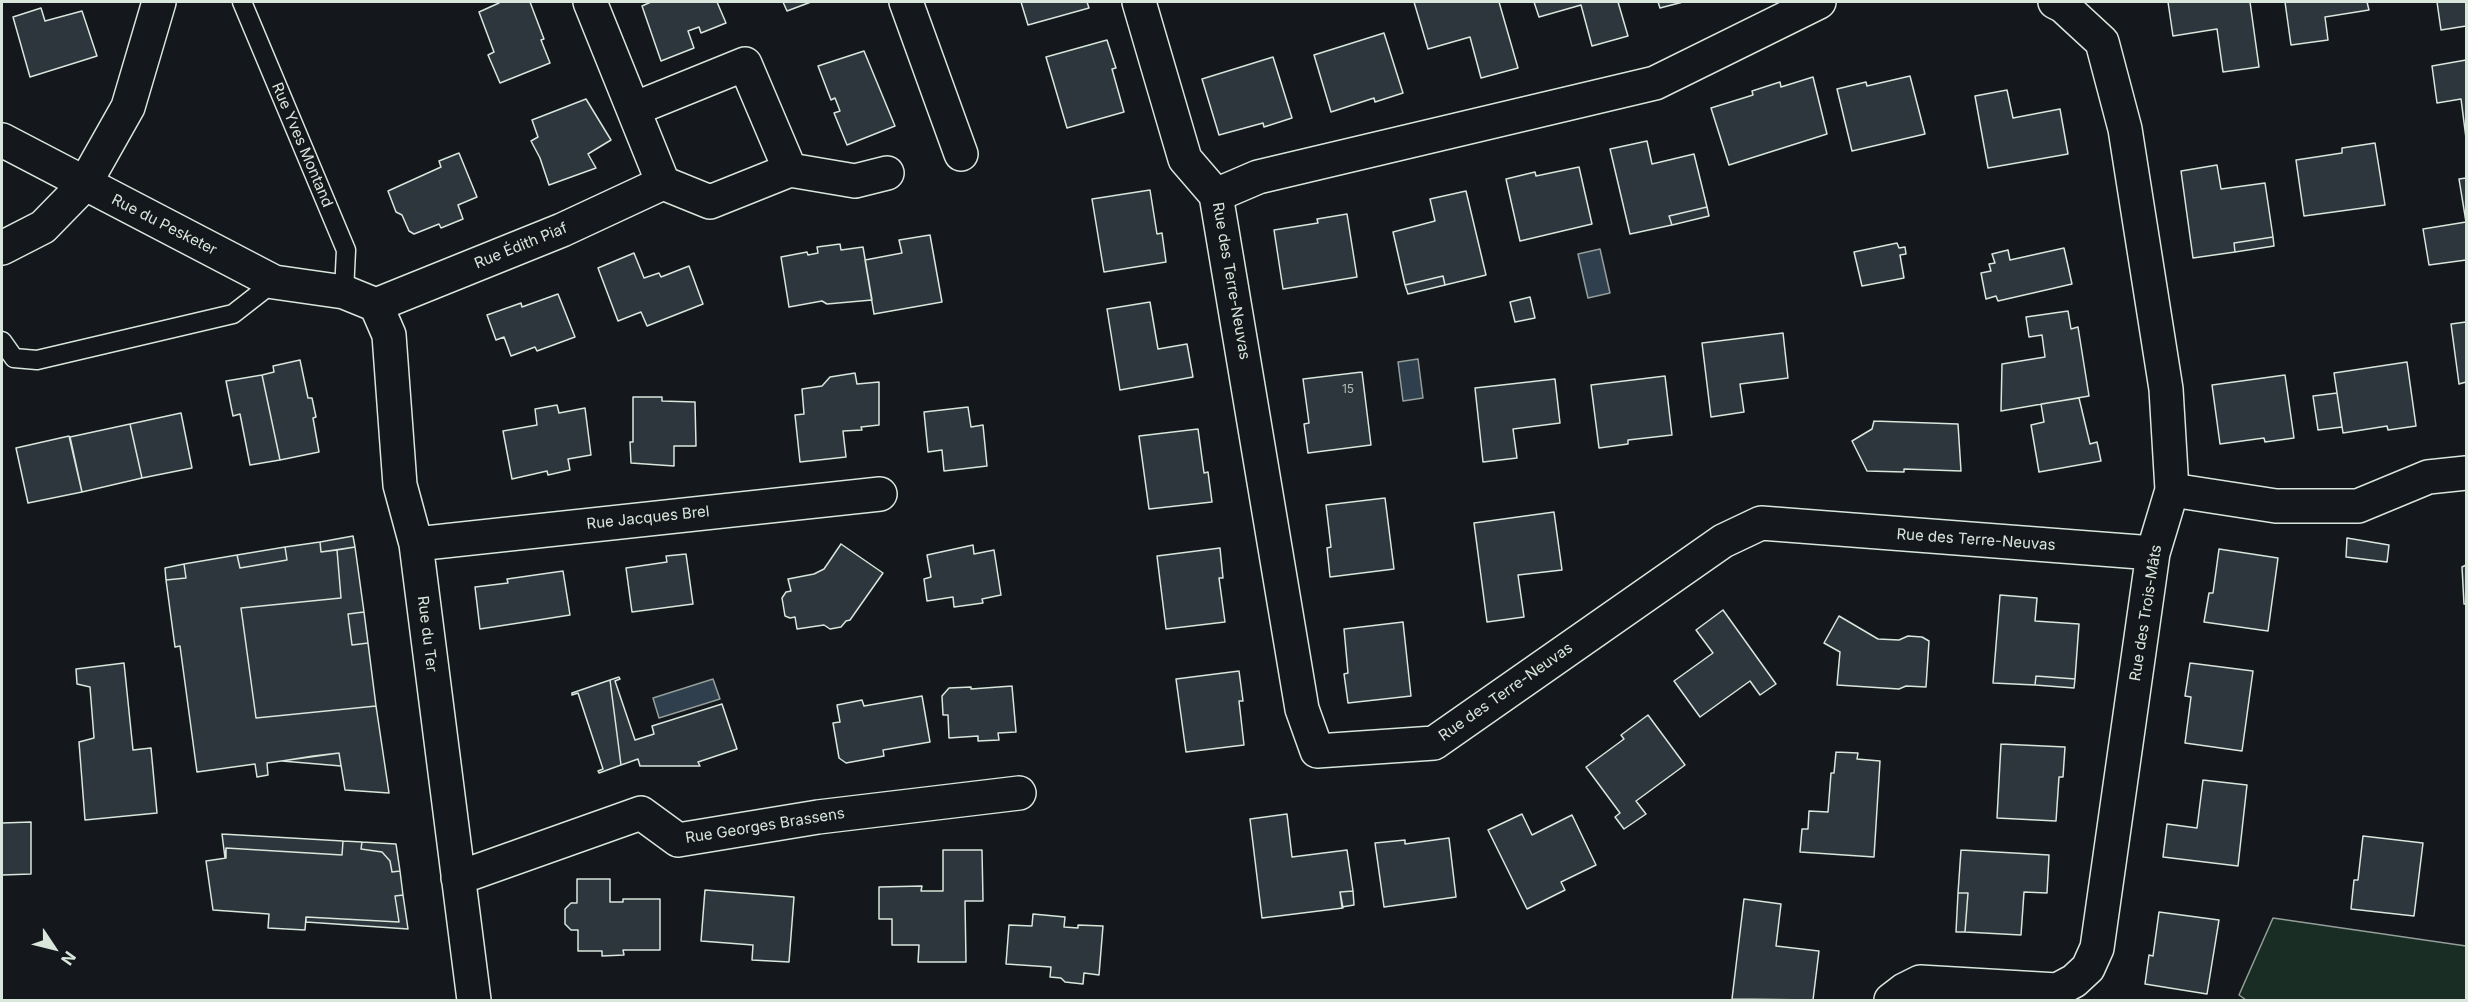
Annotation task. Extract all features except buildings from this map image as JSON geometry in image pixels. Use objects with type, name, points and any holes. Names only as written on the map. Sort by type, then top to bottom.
[{"type":"street","points":[[2,248],[43,227],[84,185],[128,107],[159,2]]},
{"type":"street","points":[[590,2],[663,183],[710,202],[790,170],[855,181],[887,173]]},
{"type":"street","points":[[906,2],[961,154]]},
{"type":"street","name":"Rue des Terre-Neuvas","points":[[1138,2],[1185,159],[1216,195],[1302,709],[1317,751],[1434,743],[1723,541],[1761,523],[2153,553]]},
{"type":"street","name":"Rue des Terre-Neuvas","points":[[1216,195],[1258,177],[1655,83],[1819,2]]},
{"type":"street","name":"Rue des Trois-Mâts","points":[[1891,1000],[1920,982],[2057,990],[2074,981],[2088,968],[2097,948],[2153,553],[2172,490],[2166,389],[2126,129],[2102,42],[2063,6],[2055,2]]},
{"type":"street","points":[[634,109],[745,64],[790,170]]},
{"type":"street","name":"Rue du Pesketer","points":[[2,140],[84,185],[274,282],[344,292]]},
{"type":"street","name":"Rue Édith Piaf","points":[[376,305],[562,230],[663,183]]},
{"type":"street","points":[[344,292],[376,305]]},
{"type":"street","name":"Rue du Ter","points":[[376,305],[389,335],[400,485],[416,544],[474,1000]]},
{"type":"street","points":[[2172,490],[2276,506],[2358,506],[2428,477],[2466,473]]},
{"type":"street","name":"Rue Jacques Brel","points":[[416,544],[880,494]]},
{"type":"street","name":"Rue Georges Brassens","points":[[458,878],[641,813],[678,840],[818,817],[1019,794]]},
{"type":"lane","name":"Rue Yves Montand","points":[[242,2],[346,250],[344,292]]},
{"type":"lane","points":[[2,341],[14,358],[37,360],[233,314],[274,282]]},
{"type":"green space","points":[[2273,918],[2466,946],[2466,1000],[2246,1000],[2239,995]]},
{"type":"water","points":[[1600,249],[1610,293],[1588,298],[1578,254]]},
{"type":"water","points":[[1418,359],[1423,398],[1403,401],[1398,362]]},
{"type":"water","points":[[713,679],[720,699],[659,718],[653,698]]}]
